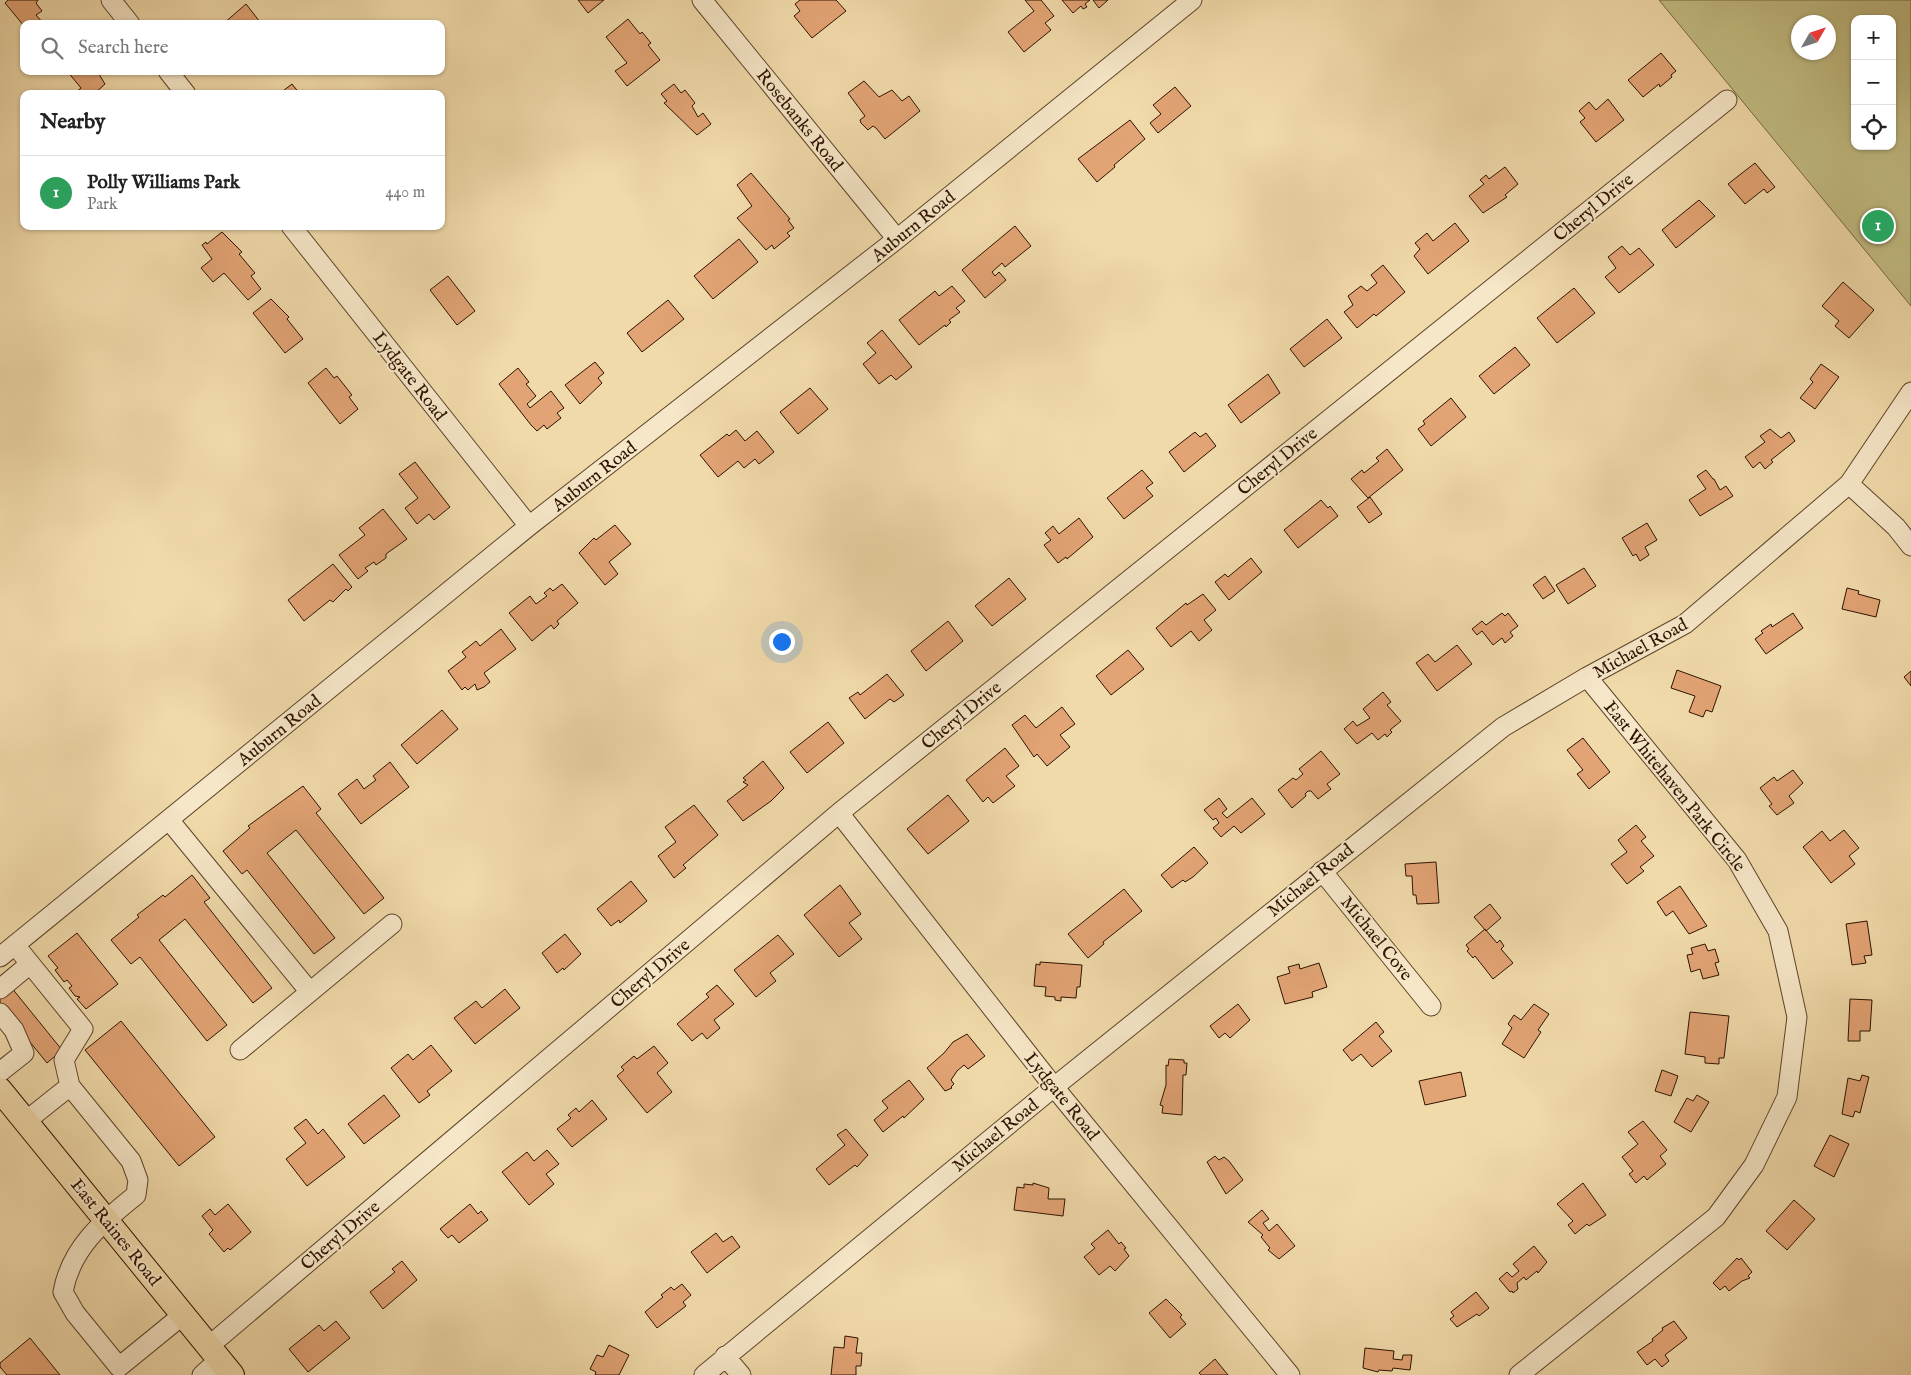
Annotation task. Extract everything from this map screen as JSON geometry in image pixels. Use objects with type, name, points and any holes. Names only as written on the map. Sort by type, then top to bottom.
[{"type":"main road","name":"East Raines Road","points":[[0,1090],[220,1360]]},
{"type":"street","points":[[111,0],[127,20]]},
{"type":"street","name":"Rosebanks Road","points":[[702,0],[897,239]]},
{"type":"street","name":"Auburn Road","points":[[0,957],[529,526],[897,239],[1192,0]]},
{"type":"street","points":[[171,75],[183,90]]},
{"type":"street","name":"Cheryl Drive","points":[[202,1375],[839,814],[1727,100]]},
{"type":"street","name":"Lydgate Road","points":[[294,230],[529,526]]},
{"type":"street","name":"Michael Road","points":[[704,1375],[1054,1087],[1503,727],[1587,677],[1685,624],[1849,484],[1911,392]]},
{"type":"street","points":[[1849,484],[1896,527],[1911,546]]},
{"type":"street","name":"East Whitehaven Park Circle","points":[[1519,1375],[1716,1217],[1754,1165],[1787,1098],[1797,1017],[1778,931],[1737,860],[1587,677]]},
{"type":"street","name":"Lydgate Road","points":[[839,814],[1054,1087],[1290,1375]]},
{"type":"street","points":[[169,820],[310,992]]},
{"type":"street","name":"Michael Cove","points":[[1322,871],[1431,1006]]},
{"type":"street","points":[[240,1050],[392,924]]},
{"type":"street","points":[[15,945],[83,1029],[64,1060],[70,1086],[131,1161],[138,1180],[136,1196],[106,1219],[78,1252],[66,1272],[63,1292],[75,1313],[118,1371],[184,1314]]},
{"type":"street","points":[[0,989],[30,964]]},
{"type":"street","points":[[0,1013],[14,1030],[24,1053],[0,1072]]},
{"type":"street","points":[[26,1121],[70,1086]]},
{"type":"street","points":[[726,1356],[741,1375]]},
{"type":"shaded area","points":[[1659,0],[1911,0],[1911,306]]},
{"type":"building","points":[[8,0],[38,0],[36,3],[42,11],[36,15],[40,20],[20,21],[5,3]]},
{"type":"building","points":[[578,0],[604,0],[588,13]]},
{"type":"building","points":[[800,0],[836,0],[846,11],[812,38],[794,16],[800,11],[795,4]]},
{"type":"building","points":[[1025,0],[1041,0],[1054,16],[1045,23],[1051,30],[1024,52],[1008,32],[1034,11]]},
{"type":"building","points":[[1062,0],[1090,0],[1085,4],[1087,7],[1083,9],[1081,6],[1073,13]]},
{"type":"building","points":[[1093,0],[1108,0],[1099,8]]},
{"type":"building","points":[[246,4],[258,20],[228,20]]},
{"type":"building","points":[[628,19],[640,34],[642,32],[651,43],[648,45],[660,60],[627,86],[615,71],[627,63],[606,37]]},
{"type":"building","points":[[1661,53],[1676,71],[1660,87],[1659,84],[1643,97],[1628,80]]},
{"type":"building","points":[[70,75],[99,75],[105,84],[98,90],[79,90],[81,88]]},
{"type":"building","points":[[864,81],[879,97],[892,90],[902,101],[909,96],[920,111],[885,139],[873,126],[868,130],[860,120],[865,116],[848,93]]},
{"type":"building","points":[[292,84],[297,90],[284,90]]},
{"type":"building","points":[[674,84],[681,93],[685,90],[695,103],[692,106],[698,117],[703,113],[711,124],[697,135],[664,103],[667,101],[661,94]]},
{"type":"building","points":[[1175,87],[1191,106],[1158,133],[1150,123],[1161,114],[1153,105]]},
{"type":"building","points":[[1608,99],[1624,120],[1596,142],[1580,122],[1585,118],[1579,111],[1589,102],[1596,110]]},
{"type":"building","points":[[1130,120],[1145,139],[1097,182],[1078,159]]},
{"type":"building","points":[[1755,163],[1775,187],[1767,193],[1764,189],[1745,204],[1728,184]]},
{"type":"building","points":[[1505,167],[1518,184],[1505,195],[1507,197],[1483,213],[1469,196],[1484,184],[1480,180],[1486,175],[1489,179]]},
{"type":"building","points":[[751,173],[790,219],[788,220],[794,228],[787,233],[790,236],[774,249],[772,245],[766,250],[737,218],[752,206],[737,185]]},
{"type":"building","points":[[1699,200],[1715,216],[1676,248],[1662,230]]},
{"type":"building","points":[[1455,223],[1469,241],[1428,274],[1414,256],[1420,249],[1415,243],[1427,233],[1433,241]]},
{"type":"building","points":[[1015,226],[1031,246],[1005,267],[1002,263],[992,272],[995,276],[999,272],[1006,280],[985,298],[962,270]]},
{"type":"building","points":[[222,232],[242,252],[239,254],[255,273],[251,276],[261,289],[248,300],[224,273],[213,282],[201,268],[212,259],[202,245],[206,242],[207,244]]},
{"type":"building","points":[[739,239],[758,262],[713,299],[694,276]]},
{"type":"building","points":[[1622,246],[1630,255],[1639,248],[1654,265],[1619,293],[1605,277],[1616,268],[1608,257]]},
{"type":"building","points":[[1383,265],[1405,292],[1376,316],[1374,314],[1357,328],[1344,312],[1353,305],[1348,296],[1361,286],[1367,291],[1377,283],[1371,275]]},
{"type":"building","points":[[448,276],[475,311],[457,325],[430,290]]},
{"type":"building","points":[[1843,282],[1874,310],[1849,338],[1835,326],[1839,321],[1822,306]]},
{"type":"building","points":[[952,286],[965,301],[956,308],[960,312],[949,320],[951,322],[946,327],[945,325],[919,345],[899,320],[935,291],[939,296]]},
{"type":"building","points":[[1574,288],[1595,313],[1557,343],[1537,318]]},
{"type":"building","points":[[271,299],[289,317],[287,319],[303,339],[285,353],[253,313]]},
{"type":"building","points":[[668,300],[684,319],[642,352],[627,333]]},
{"type":"building","points":[[1327,319],[1342,338],[1304,367],[1290,349]]},
{"type":"building","points":[[882,330],[912,367],[896,380],[891,375],[879,384],[863,364],[876,353],[867,343]]},
{"type":"building","points":[[1515,347],[1530,365],[1494,394],[1479,376]]},
{"type":"building","points":[[595,362],[604,373],[598,378],[602,383],[580,404],[565,385]]},
{"type":"building","points":[[1821,364],[1839,377],[1815,409],[1800,398],[1813,382],[1810,379]]},
{"type":"building","points":[[326,368],[334,378],[337,376],[352,395],[349,397],[358,409],[340,424],[308,383]]},
{"type":"building","points":[[518,368],[529,382],[526,384],[536,396],[527,404],[530,408],[551,391],[564,408],[557,413],[561,418],[547,429],[544,425],[537,431],[499,384]]},
{"type":"building","points":[[1268,374],[1280,393],[1241,423],[1228,405]]},
{"type":"building","points":[[810,388],[828,409],[798,434],[780,412]]},
{"type":"building","points":[[1451,398],[1466,417],[1431,446],[1418,429],[1425,424],[1423,421]]},
{"type":"building","points":[[1770,429],[1781,438],[1789,432],[1795,441],[1771,460],[1773,462],[1765,469],[1760,462],[1753,468],[1745,457],[1765,442],[1760,436]]},
{"type":"building","points":[[736,430],[745,441],[757,431],[774,452],[759,464],[755,459],[744,468],[738,461],[718,477],[700,455],[727,434],[729,436]]},
{"type":"building","points":[[1195,432],[1200,437],[1206,433],[1216,446],[1184,472],[1169,452]]},
{"type":"building","points":[[1387,449],[1403,470],[1368,498],[1351,479],[1362,470],[1364,473],[1379,461],[1376,458]]},
{"type":"building","points":[[415,462],[450,507],[434,520],[429,514],[417,524],[405,508],[418,498],[399,474]]},
{"type":"building","points":[[1142,470],[1153,483],[1146,488],[1153,496],[1124,519],[1107,498]]},
{"type":"building","points":[[1706,470],[1720,490],[1726,486],[1733,496],[1700,516],[1689,500],[1706,489],[1697,476]]},
{"type":"building","points":[[1370,497],[1382,514],[1369,523],[1357,507]]},
{"type":"building","points":[[1321,500],[1328,508],[1330,506],[1338,516],[1298,548],[1284,530]]},
{"type":"building","points":[[383,509],[407,539],[386,554],[386,558],[376,565],[374,562],[365,568],[368,571],[358,579],[339,555],[365,535],[359,528]]},
{"type":"building","points":[[1079,518],[1093,537],[1067,559],[1066,557],[1058,563],[1044,545],[1051,540],[1045,533],[1053,526],[1059,534]]},
{"type":"building","points":[[1647,523],[1657,540],[1645,547],[1649,555],[1640,561],[1636,554],[1633,556],[1622,538]]},
{"type":"building","points":[[615,525],[631,544],[609,562],[618,574],[605,585],[579,553],[594,538],[596,540]]},
{"type":"building","points":[[1251,558],[1262,572],[1229,600],[1215,582],[1225,574],[1228,577]]},
{"type":"building","points":[[333,564],[352,587],[348,591],[346,589],[333,602],[330,600],[304,621],[288,600]]},
{"type":"building","points":[[1584,568],[1596,586],[1568,604],[1556,585]]},
{"type":"building","points":[[1545,576],[1555,591],[1543,599],[1533,585]]},
{"type":"building","points":[[1009,578],[1026,599],[992,626],[975,606]]},
{"type":"building","points":[[562,584],[578,603],[557,621],[559,624],[554,629],[551,625],[532,641],[509,613],[530,596],[536,604],[547,596],[544,593],[550,588],[553,591]]},
{"type":"building","points":[[1847,588],[1859,591],[1858,594],[1880,600],[1876,617],[1842,609]]},
{"type":"building","points":[[1203,594],[1216,610],[1204,620],[1212,630],[1199,641],[1191,631],[1171,647],[1156,628],[1186,603],[1187,605]]},
{"type":"building","points":[[1502,613],[1505,616],[1508,613],[1518,626],[1510,632],[1513,636],[1505,643],[1502,638],[1493,645],[1482,631],[1477,635],[1472,629],[1482,621],[1486,625]]},
{"type":"building","points":[[1793,613],[1803,628],[1766,654],[1755,639],[1763,633],[1761,631],[1771,624],[1772,627]]},
{"type":"building","points":[[948,621],[963,641],[926,671],[911,651]]},
{"type":"building","points":[[501,629],[516,649],[484,673],[490,682],[484,687],[477,690],[475,684],[468,690],[465,687],[462,690],[448,671],[466,657],[462,652],[476,641],[480,646]]},
{"type":"building","points":[[1457,645],[1472,664],[1437,691],[1416,663],[1428,654],[1435,662]]},
{"type":"building","points":[[1128,650],[1144,669],[1111,695],[1096,676]]},
{"type":"building","points":[[1677,670],[1721,686],[1712,712],[1706,710],[1703,717],[1689,712],[1695,696],[1671,688]]},
{"type":"building","points":[[1911,671],[1911,686],[1904,677]]},
{"type":"building","points":[[887,674],[904,695],[894,702],[890,699],[865,719],[849,698],[858,692],[860,695]]},
{"type":"building","points":[[1383,692],[1391,702],[1387,705],[1401,721],[1390,730],[1392,732],[1387,737],[1385,734],[1378,740],[1372,733],[1357,744],[1344,729],[1353,721],[1357,726],[1370,718],[1363,709]]},
{"type":"building","points":[[1062,707],[1075,724],[1060,735],[1070,747],[1047,766],[1037,754],[1034,757],[1012,725],[1025,715],[1036,728]]},
{"type":"building","points":[[442,710],[458,729],[417,764],[401,745]]},
{"type":"building","points":[[828,722],[844,743],[807,773],[790,752]]},
{"type":"building","points":[[1583,738],[1610,772],[1589,789],[1577,774],[1583,770],[1567,750]]},
{"type":"building","points":[[1005,748],[1019,766],[1006,776],[1015,786],[993,803],[988,797],[983,802],[966,780]]},
{"type":"building","points":[[1321,751],[1340,774],[1327,784],[1331,789],[1318,799],[1311,791],[1308,791],[1305,794],[1306,796],[1292,808],[1278,790],[1293,778],[1296,780],[1303,774],[1299,769]]},
{"type":"building","points":[[763,761],[784,788],[771,801],[743,821],[727,801],[748,785],[743,782],[746,780],[743,778]]},
{"type":"building","points":[[390,762],[409,787],[361,824],[338,794],[357,779],[364,789],[376,780],[373,776]]},
{"type":"building","points":[[1793,770],[1803,783],[1789,796],[1794,803],[1777,815],[1769,806],[1772,804],[1760,788],[1774,777],[1777,781]]},
{"type":"building","points":[[303,786],[321,809],[316,813],[384,898],[364,914],[296,830],[267,853],[335,938],[314,954],[247,870],[242,874],[223,851],[250,828],[248,826]]},
{"type":"building","points":[[948,795],[969,821],[928,854],[907,829]]},
{"type":"building","points":[[1219,798],[1227,809],[1222,813],[1227,818],[1252,798],[1265,814],[1241,833],[1234,826],[1221,837],[1213,828],[1219,823],[1216,818],[1213,820],[1204,810]]},
{"type":"building","points":[[694,805],[718,835],[683,865],[686,868],[674,878],[658,856],[676,842],[665,827]]},
{"type":"building","points":[[1636,825],[1646,837],[1641,841],[1654,856],[1640,867],[1644,871],[1627,884],[1611,864],[1627,852],[1618,840]]},
{"type":"building","points":[[1844,830],[1859,848],[1849,856],[1855,864],[1831,883],[1803,847],[1822,831],[1830,841]]},
{"type":"building","points":[[1194,847],[1208,863],[1193,877],[1185,882],[1183,880],[1172,888],[1161,875]]},
{"type":"building","points":[[1436,862],[1439,903],[1417,904],[1416,895],[1413,895],[1412,876],[1406,876],[1405,864]]},
{"type":"building","points":[[192,875],[210,898],[204,902],[272,988],[253,1003],[185,919],[159,940],[227,1025],[207,1041],[140,957],[131,964],[111,940],[139,917],[137,915],[163,895],[165,897]]},
{"type":"building","points":[[631,881],[647,901],[620,923],[619,920],[611,926],[597,909]]},
{"type":"building","points":[[840,885],[861,914],[849,923],[862,939],[839,957],[804,915]]},
{"type":"building","points":[[1680,886],[1707,926],[1689,934],[1673,911],[1666,916],[1657,902]]},
{"type":"building","points":[[1124,889],[1142,911],[1103,942],[1104,944],[1088,958],[1068,934]]},
{"type":"building","points":[[1490,904],[1501,918],[1486,931],[1474,917]]},
{"type":"building","points":[[1867,921],[1872,955],[1864,956],[1866,963],[1852,965],[1846,924]]},
{"type":"building","points":[[1485,929],[1497,943],[1500,940],[1504,946],[1501,949],[1513,963],[1493,979],[1475,956],[1473,958],[1467,951],[1469,949],[1466,945]]},
{"type":"building","points":[[77,933],[118,984],[86,1009],[77,999],[80,997],[75,996],[69,988],[72,986],[67,980],[64,982],[55,970],[58,968],[48,956]]},
{"type":"building","points":[[565,934],[581,954],[564,970],[563,968],[557,973],[542,953]]},
{"type":"building","points":[[778,935],[794,954],[770,973],[776,981],[756,997],[734,970]]},
{"type":"building","points":[[1705,944],[1708,951],[1715,949],[1719,962],[1715,963],[1719,975],[1703,979],[1700,969],[1691,972],[1687,955],[1693,954],[1691,948]]},
{"type":"building","points":[[1040,962],[1082,965],[1080,987],[1077,987],[1076,998],[1061,997],[1061,1001],[1055,1000],[1055,997],[1045,996],[1046,987],[1034,986],[1036,964],[1040,965]]},
{"type":"building","points":[[1319,963],[1327,987],[1312,992],[1313,997],[1285,1004],[1277,977],[1290,973],[1288,967],[1299,964],[1300,969]]},
{"type":"building","points":[[717,985],[734,1004],[714,1020],[720,1028],[707,1039],[702,1033],[692,1041],[677,1024],[709,997],[706,994]]},
{"type":"building","points":[[11,987],[62,1050],[47,1063],[0,1005],[0,994]]},
{"type":"building","points":[[505,989],[520,1008],[475,1044],[454,1018],[476,1001],[482,1008]]},
{"type":"building","points":[[1850,999],[1872,1000],[1870,1031],[1860,1031],[1860,1041],[1848,1041]]},
{"type":"building","points":[[1238,1004],[1250,1020],[1230,1038],[1225,1033],[1219,1038],[1210,1026]]},
{"type":"building","points":[[1534,1004],[1549,1014],[1538,1030],[1541,1032],[1524,1058],[1502,1044],[1512,1028],[1508,1024],[1514,1015],[1521,1020]]},
{"type":"building","points":[[1690,1012],[1729,1016],[1724,1058],[1719,1058],[1719,1064],[1705,1063],[1705,1057],[1685,1054]]},
{"type":"building","points":[[121,1021],[215,1137],[179,1166],[85,1050]]},
{"type":"building","points":[[1376,1022],[1384,1032],[1379,1036],[1392,1051],[1372,1067],[1361,1054],[1352,1061],[1343,1050]]},
{"type":"building","points":[[967,1034],[985,1056],[968,1069],[964,1065],[957,1071],[951,1080],[954,1084],[952,1088],[945,1091],[927,1068],[953,1042]]},
{"type":"building","points":[[431,1045],[452,1071],[427,1091],[430,1095],[419,1103],[391,1068],[408,1054],[413,1060]]},
{"type":"building","points":[[654,1046],[668,1063],[657,1073],[672,1092],[647,1113],[617,1076],[624,1070],[621,1067],[634,1056],[637,1059]]},
{"type":"building","points":[[1169,1059],[1184,1060],[1184,1063],[1187,1063],[1186,1075],[1183,1075],[1182,1115],[1162,1113],[1163,1106],[1160,1105],[1166,1085],[1166,1065],[1168,1066]]},
{"type":"building","points":[[1662,1070],[1678,1076],[1671,1096],[1655,1091]]},
{"type":"building","points":[[1461,1072],[1466,1096],[1425,1105],[1419,1081]]},
{"type":"building","points":[[1862,1075],[1869,1077],[1860,1113],[1855,1111],[1853,1117],[1842,1114],[1848,1078],[1860,1081]]},
{"type":"building","points":[[909,1080],[924,1099],[904,1118],[903,1116],[883,1132],[874,1120],[888,1108],[882,1101]]},
{"type":"building","points":[[384,1095],[400,1116],[364,1144],[348,1124]]},
{"type":"building","points":[[1697,1095],[1709,1102],[1691,1132],[1674,1122],[1687,1098],[1693,1101]]},
{"type":"building","points":[[592,1100],[607,1119],[572,1147],[557,1129],[571,1118],[568,1115],[576,1108],[579,1112]]},
{"type":"building","points":[[306,1119],[318,1134],[323,1129],[345,1157],[307,1186],[286,1159],[306,1143],[294,1128]]},
{"type":"building","points":[[1643,1121],[1667,1150],[1660,1156],[1666,1164],[1647,1180],[1644,1176],[1636,1183],[1629,1174],[1633,1171],[1622,1157],[1638,1144],[1628,1132]]},
{"type":"building","points":[[846,1129],[868,1155],[857,1167],[855,1165],[829,1185],[816,1169],[845,1145],[837,1135]]},
{"type":"building","points":[[1830,1135],[1849,1144],[1834,1177],[1814,1166]]},
{"type":"building","points":[[547,1150],[559,1164],[546,1174],[554,1184],[529,1205],[502,1172],[527,1152],[534,1161]]},
{"type":"building","points":[[1215,1156],[1219,1160],[1224,1157],[1229,1161],[1243,1180],[1226,1194],[1207,1162]]},
{"type":"building","points":[[1033,1183],[1049,1188],[1048,1199],[1065,1199],[1063,1216],[1014,1210],[1017,1187],[1024,1188],[1024,1184],[1033,1185]]},
{"type":"building","points":[[1583,1183],[1606,1215],[1589,1226],[1587,1224],[1575,1234],[1568,1225],[1573,1221],[1557,1204]]},
{"type":"building","points":[[1794,1200],[1815,1219],[1787,1250],[1766,1231]]},
{"type":"building","points":[[228,1204],[251,1232],[230,1250],[228,1248],[224,1252],[209,1234],[213,1230],[202,1216],[210,1209],[215,1215]]},
{"type":"building","points":[[470,1204],[478,1214],[481,1211],[488,1220],[459,1243],[452,1235],[448,1238],[440,1229]]},
{"type":"building","points":[[1262,1210],[1269,1219],[1263,1223],[1269,1231],[1277,1224],[1295,1246],[1279,1259],[1268,1250],[1270,1248],[1261,1237],[1263,1235],[1248,1222]]},
{"type":"building","points":[[1108,1230],[1119,1244],[1121,1242],[1126,1248],[1124,1249],[1129,1256],[1115,1271],[1110,1266],[1099,1275],[1084,1257],[1095,1248],[1091,1244]]},
{"type":"building","points":[[716,1233],[723,1242],[732,1236],[740,1247],[707,1273],[691,1252]]},
{"type":"building","points":[[1534,1246],[1547,1262],[1538,1273],[1537,1271],[1526,1280],[1524,1277],[1517,1283],[1518,1289],[1513,1293],[1512,1291],[1510,1292],[1499,1279],[1507,1272],[1512,1277],[1519,1271],[1513,1264]]},
{"type":"building","points":[[1737,1258],[1739,1260],[1741,1258],[1752,1272],[1748,1276],[1750,1278],[1742,1281],[1729,1291],[1725,1286],[1720,1290],[1713,1283]]},
{"type":"building","points":[[402,1261],[417,1280],[383,1309],[370,1292],[395,1272],[392,1269]]},
{"type":"building","points":[[682,1284],[691,1295],[683,1302],[686,1306],[657,1328],[645,1312],[663,1297],[661,1295],[671,1287],[674,1290]]},
{"type":"building","points":[[1476,1292],[1489,1308],[1479,1316],[1477,1314],[1457,1327],[1450,1319],[1454,1316],[1451,1312]]},
{"type":"building","points":[[1166,1299],[1182,1315],[1180,1317],[1186,1324],[1170,1338],[1149,1313]]},
{"type":"building","points":[[336,1321],[350,1338],[308,1372],[289,1349],[319,1325],[324,1331]]},
{"type":"building","points":[[1674,1321],[1687,1338],[1665,1355],[1669,1361],[1662,1367],[1655,1359],[1647,1365],[1637,1352],[1653,1341],[1652,1339],[1663,1330],[1662,1328]]},
{"type":"building","points":[[845,1336],[858,1338],[856,1353],[862,1353],[861,1366],[856,1366],[856,1375],[831,1375],[834,1347],[844,1348]]},
{"type":"building","points":[[30,1338],[60,1375],[7,1375],[0,1367],[0,1363]]},
{"type":"building","points":[[609,1345],[629,1355],[619,1375],[595,1375],[596,1372],[590,1369],[597,1355],[603,1357]]},
{"type":"building","points":[[1365,1348],[1394,1351],[1393,1359],[1402,1360],[1403,1355],[1412,1355],[1410,1370],[1393,1368],[1392,1371],[1379,1370],[1378,1372],[1363,1368]]},
{"type":"building","points":[[1215,1359],[1228,1375],[1201,1375],[1199,1373]]},
{"type":"place","name":"Polly Williams Park","points":[[1878,226]]}]
